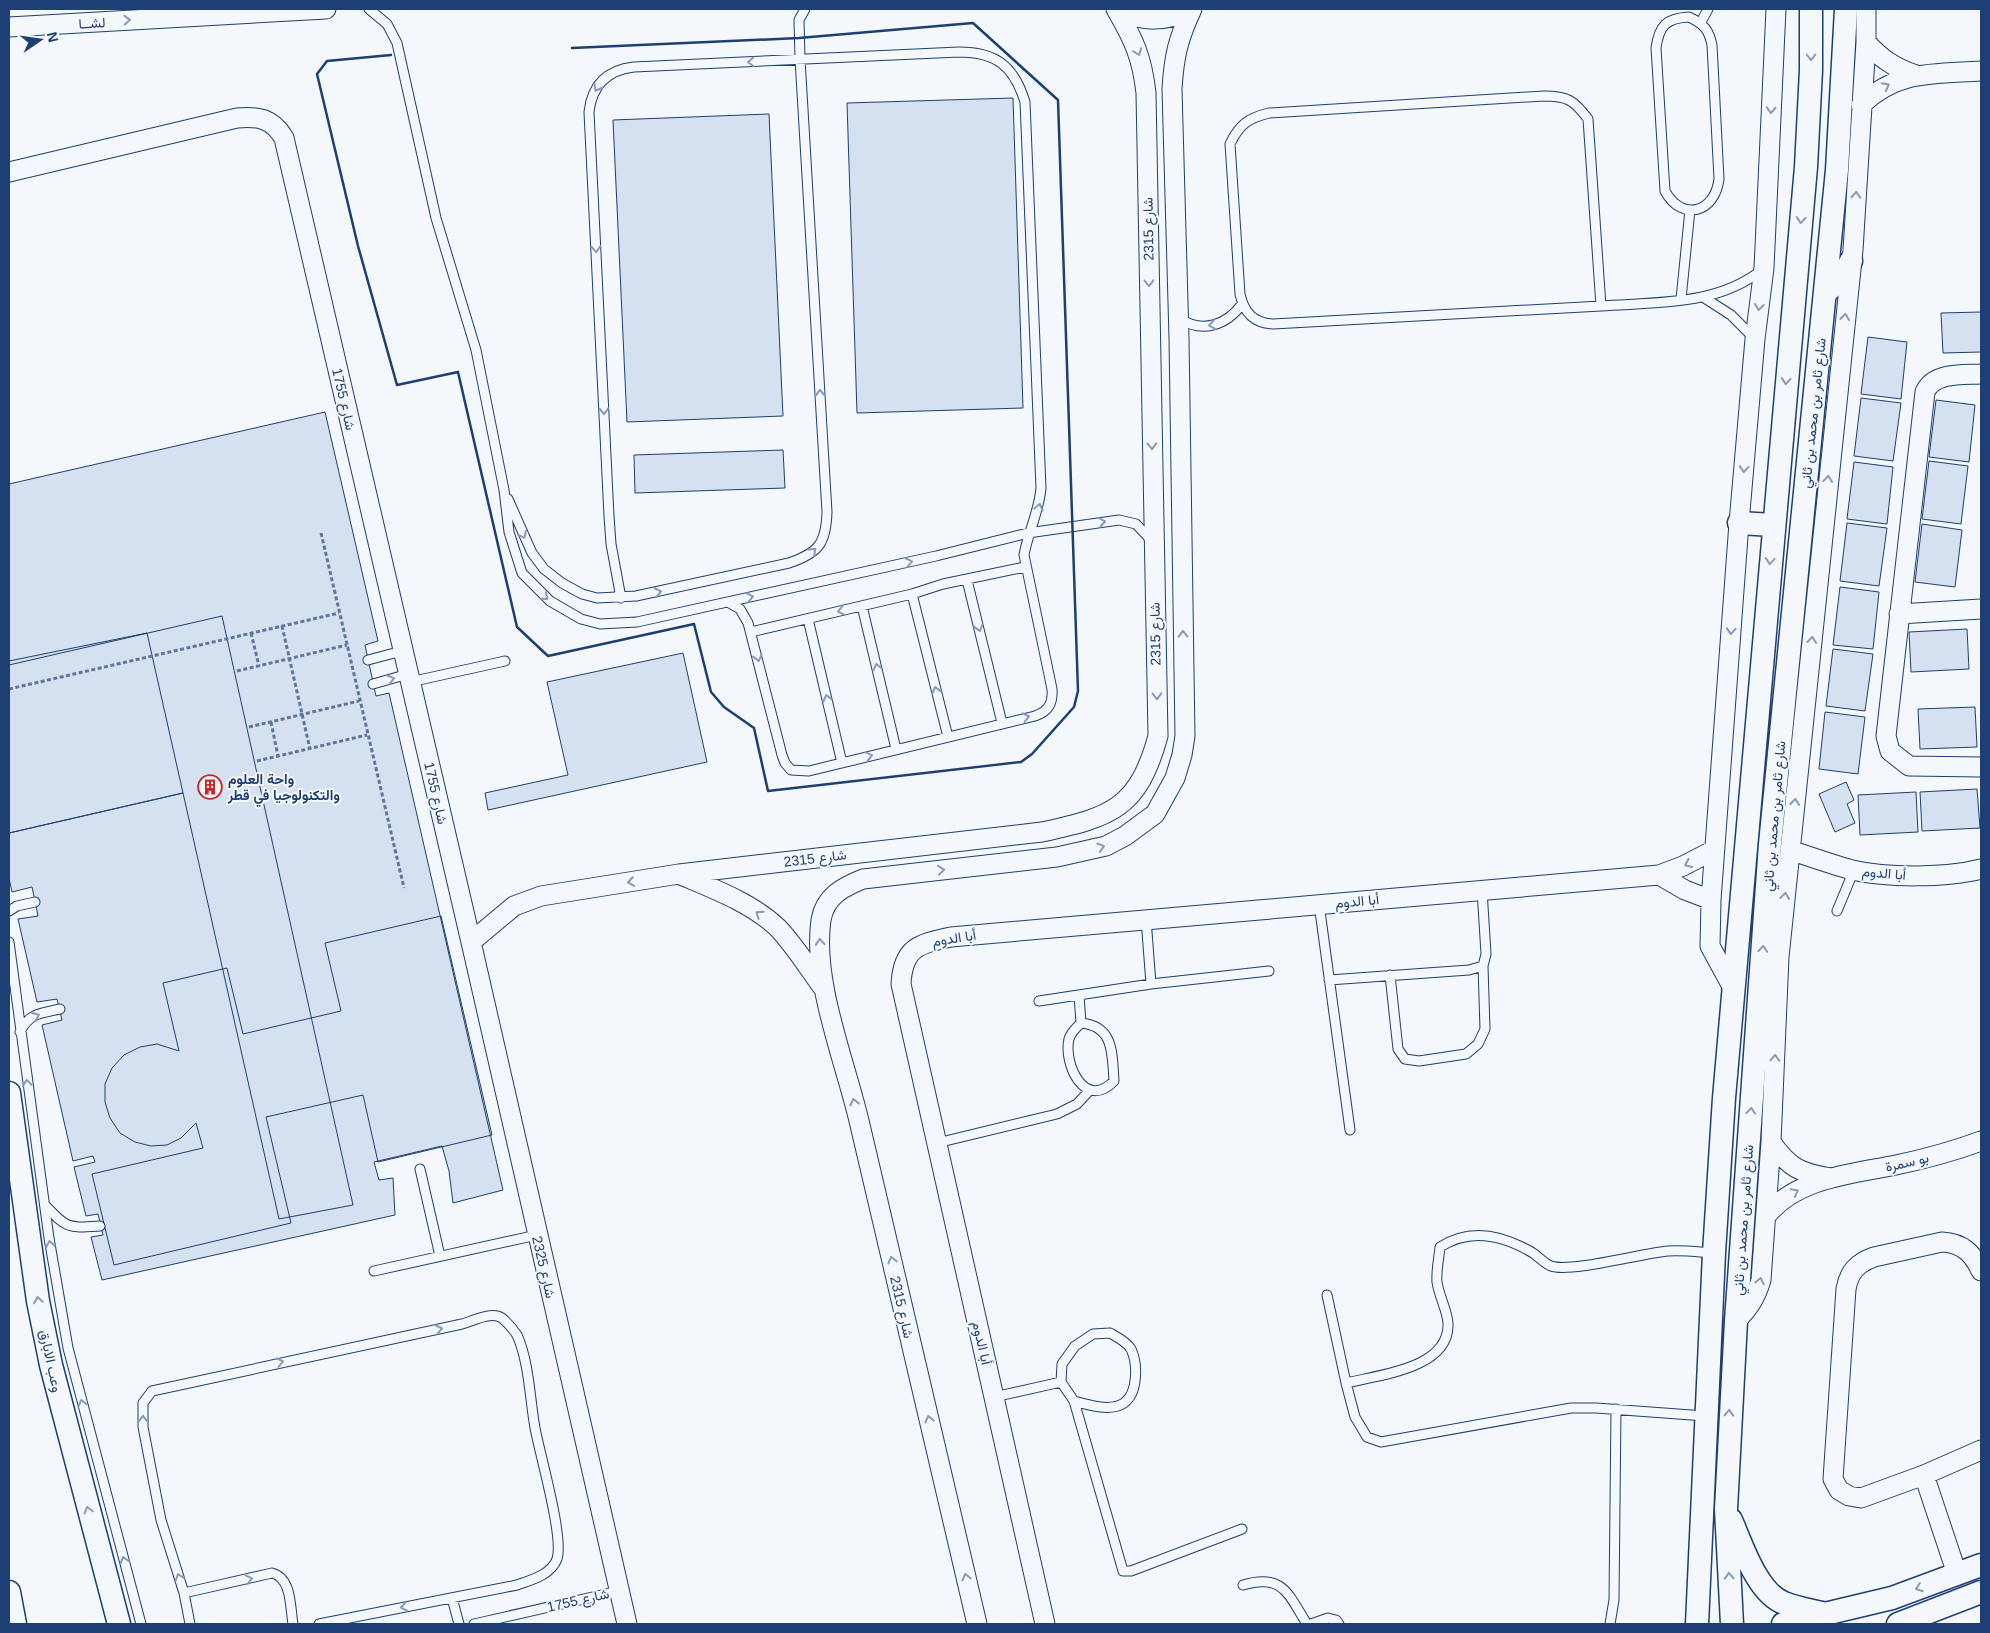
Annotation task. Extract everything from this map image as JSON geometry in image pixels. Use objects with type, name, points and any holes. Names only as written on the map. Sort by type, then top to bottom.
[{"type":"street","name":"لشــا","points":[[9,28],[326,9]]},
{"type":"street","points":[[1117,9],[1136,17],[1159,19],[1171,17],[1191,9]]},
{"type":"street","name":"شارع 2315","points":[[471,942],[502,914],[522,902],[559,893],[679,874],[1042,832],[1099,818],[1116,809],[1142,779],[1152,758],[1158,736],[1146,93],[1142,64],[1134,40],[1117,9]]},
{"type":"street","name":"شارع 2315","points":[[977,1624],[854,1102],[824,990],[820,933],[821,918],[827,902],[837,891],[863,879],[1057,857],[1106,846],[1142,825],[1155,814],[1165,798],[1182,755],[1185,736],[1179,338],[1176,316],[1172,89],[1174,59],[1179,36],[1191,9]]},
{"type":"street","points":[[1734,990],[1710,946],[1711,900],[1739,523],[1755,339],[1764,268],[1776,9]]},
{"type":"street","name":"شارع ثامر بن محمد بن ثاني","points":[[1697,1624],[1705,1416],[1714,1252],[1773,525],[1806,167],[1811,70],[1811,9]]},
{"type":"street","name":"شارع ثامر بن محمد بن ثاني","points":[[1732,1624],[1726,1509],[1736,1321],[1770,844],[1825,293],[1840,125],[1846,9]]},
{"type":"street","points":[[1736,1321],[1752,1303],[1761,1280],[1772,1142],[1779,957],[1851,261],[1860,105],[1866,42],[1866,9]]},
{"type":"street","points":[[1866,42],[1878,56],[1897,68],[1916,75]]},
{"type":"street","points":[[1860,105],[1886,85],[1916,75],[1981,71]]},
{"type":"street","name":"شارع 1755","points":[[9,172],[237,118],[263,118],[278,128],[288,149],[402,652],[471,942]]},
{"type":"street","points":[[1825,293],[1843,277],[1851,261]]},
{"type":"street","points":[[1981,374],[1946,376],[1930,384],[1925,392],[1886,736],[1890,751],[1909,766],[1981,767]]},
{"type":"street","points":[[1739,523],[1773,525]]},
{"type":"street","points":[[1899,614],[1981,609]]},
{"type":"street","name":"أبا الدوم","points":[[1045,1624],[901,984],[902,966],[907,955],[923,944],[951,937],[1659,875],[1683,866],[1714,850]]},
{"type":"street","name":"أبا الدوم","points":[[1790,850],[1854,870],[1904,875],[1940,875],[1981,869]]},
{"type":"street","name":"شارع 2315","points":[[679,874],[758,912],[778,929],[824,990]]},
{"type":"street","points":[[1659,875],[1685,890],[1711,900]]},
{"type":"street","name":"شارع 2325","points":[[471,942],[619,1590]]},
{"type":"street","name":"وعب الابارق","points":[[9,1093],[38,1301],[51,1365],[115,1618]]},
{"type":"street","name":"بو سمرة","points":[[1766,1216],[1776,1203],[1789,1195],[1832,1178],[1942,1154],[1981,1141]]},
{"type":"street","name":"بو سمرة","points":[[1772,1142],[1782,1157],[1798,1170],[1832,1178]]},
{"type":"street","points":[[9,1144],[21,1180]]},
{"type":"street","points":[[1981,1271],[1972,1254],[1963,1247],[1953,1243],[1942,1242],[1863,1261],[1854,1268],[1848,1278],[1833,1479],[1839,1490],[1849,1496],[1861,1498],[1924,1475],[1981,1450]]},
{"type":"street","points":[[1924,1475],[1957,1574]]},
{"type":"street","points":[[1726,1509],[1760,1583],[1772,1596],[1783,1603],[1825,1614]]},
{"type":"street","points":[[1782,1624],[1892,1598],[1981,1564]]},
{"type":"street","name":"شارع 1755","points":[[619,1590],[627,1624]]},
{"type":"street","points":[[9,1592],[15,1624]]},
{"type":"street","points":[[1898,1624],[1981,1592]]},
{"type":"lane","points":[[369,9],[387,24],[397,43],[436,218],[476,350],[504,490],[509,532],[522,573],[535,589],[566,612],[600,624],[637,622],[1028,533],[1118,520],[1129,521],[1143,529],[1153,542]]},
{"type":"lane","points":[[504,490],[532,552],[544,569],[562,583],[582,594],[597,598],[621,598],[789,563],[811,555],[824,538],[827,512],[800,59],[799,20],[805,9]]},
{"type":"lane","points":[[1701,22],[1708,9]]},
{"type":"lane","points":[[1689,17],[1701,22],[1709,32],[1712,45],[1719,179],[1718,191],[1712,202],[1702,208],[1690,210],[1680,208],[1670,201],[1665,191],[1656,48],[1657,35],[1665,24],[1670,21],[1676,18],[1689,17]]},
{"type":"lane","points":[[621,598],[610,544],[590,100],[602,80],[611,72],[622,68],[977,52],[994,58],[1009,69],[1020,84],[1025,102],[1041,488],[1037,514],[1028,533],[1024,555],[1053,698],[1050,706],[1043,713],[948,737],[800,772],[791,770],[785,764],[745,615],[740,609],[728,602]]},
{"type":"lane","points":[[1601,306],[1588,119],[1578,104],[1562,96],[1269,113],[1252,117],[1238,128],[1230,144],[1242,304],[1254,320],[1273,324],[1601,306],[1682,300],[1703,297],[1734,288],[1764,268]]},
{"type":"lane","points":[[1682,300],[1690,210]]},
{"type":"lane","points":[[1703,297],[1731,315],[1755,339]]},
{"type":"lane","points":[[1176,316],[1193,325],[1212,326],[1229,318],[1242,304]]},
{"type":"lane","points":[[751,632],[912,594],[943,584],[1025,567]]},
{"type":"lane","points":[[967,580],[1002,723]]},
{"type":"lane","points":[[912,594],[948,737]]},
{"type":"lane","points":[[862,606],[896,749]]},
{"type":"lane","points":[[808,618],[842,763]]},
{"type":"lane","points":[[368,660],[402,652]]},
{"type":"lane","points":[[373,684],[505,661]]},
{"type":"lane","points":[[1837,911],[1854,870]]},
{"type":"lane","points":[[1390,975],[1398,1049],[1405,1059],[1419,1061],[1466,1054],[1478,1044],[1485,1029],[1483,966],[1486,954],[1482,890]]},
{"type":"lane","points":[[9,911],[17,906],[35,902]]},
{"type":"lane","points":[[1319,904],[1350,1130]]},
{"type":"lane","points":[[1146,919],[1150,984]]},
{"type":"lane","points":[[9,942],[20,1033],[68,1348],[141,1624]]},
{"type":"lane","points":[[1330,980],[1470,970],[1483,966]]},
{"type":"lane","points":[[1039,1001],[1150,984],[1269,972]]},
{"type":"lane","points":[[1079,995],[1081,1023]]},
{"type":"lane","points":[[20,1033],[29,1018],[39,1013],[60,1009]]},
{"type":"lane","points":[[1081,1023],[1100,1028],[1107,1036],[1112,1058],[1114,1081],[1107,1088],[1090,1090],[1084,1087],[1076,1077],[1070,1060],[1069,1039],[1072,1031],[1081,1023]]},
{"type":"lane","points":[[937,1143],[1058,1114],[1077,1104],[1090,1090]]},
{"type":"lane","points":[[420,1169],[440,1256]]},
{"type":"lane","points":[[45,1205],[63,1225],[78,1227],[100,1226]]},
{"type":"lane","points":[[1346,1383],[1413,1367],[1437,1351],[1445,1338],[1448,1324],[1437,1282],[1440,1247],[1448,1242],[1472,1234],[1502,1239],[1532,1252],[1552,1266],[1570,1267],[1668,1251],[1714,1252]]},
{"type":"lane","points":[[374,1270],[537,1235]]},
{"type":"lane","points":[[1327,1295],[1355,1417],[1367,1437],[1381,1442],[1571,1408],[1616,1409],[1705,1416]]},
{"type":"lane","points":[[190,1624],[184,1593],[161,1520],[143,1427],[144,1403],[152,1391],[462,1324],[492,1315],[500,1317],[510,1325],[517,1336],[523,1355],[535,1429],[553,1508],[557,1558],[553,1567],[544,1574],[517,1585],[319,1624]]},
{"type":"lane","points":[[1074,1401],[1110,1407],[1123,1404],[1132,1395],[1137,1383],[1131,1350],[1122,1340],[1110,1333],[1093,1334],[1075,1346],[1062,1364],[1061,1382],[1074,1401],[1123,1571],[1131,1571],[1242,1529]]},
{"type":"lane","points":[[994,1397],[1061,1382]]},
{"type":"lane","points":[[1610,1624],[1614,1600],[1616,1409]]},
{"type":"lane","points":[[184,1593],[272,1573],[280,1575],[286,1582],[293,1624]]},
{"type":"lane","points":[[1243,1585],[1261,1580],[1279,1585],[1307,1624]]},
{"type":"lane","name":"شارع 1755","points":[[474,1624],[619,1590]]},
{"type":"lane","points":[[452,1598],[458,1624]]},
{"type":"lane","points":[[1311,1624],[1328,1618],[1336,1620],[1338,1624]]},
{"type":"path","points":[[321,533],[404,888]]},
{"type":"path","points":[[9,689],[339,613]]},
{"type":"path","points":[[282,626],[310,749]]},
{"type":"path","points":[[251,633],[259,666]]},
{"type":"path","points":[[237,671],[347,645]]},
{"type":"path","points":[[249,727],[359,701]]},
{"type":"path","points":[[271,722],[278,756]]},
{"type":"path","points":[[257,761],[367,735]]},
{"type":"building","points":[[1013,98],[1023,408],[857,413],[847,103]]},
{"type":"building","points":[[769,114],[783,416],[627,422],[613,120]]},
{"type":"building","points":[[1981,312],[1981,352],[1943,353],[1941,313]]},
{"type":"building","points":[[1868,337],[1907,342],[1901,399],[1861,394]]},
{"type":"building","points":[[1861,398],[1901,403],[1893,461],[1854,456]]},
{"type":"building","points":[[1936,400],[1975,405],[1969,462],[1929,457]]},
{"type":"building","name":"واحة العلوم والتكنولوجيا في قطر","points":[[325,412],[378,641],[365,645],[376,696],[389,693],[503,1190],[453,1203],[449,1171],[442,1146],[374,1162],[379,1180],[393,1178],[395,1215],[102,1280],[91,1237],[103,1235],[98,1214],[86,1216],[74,1167],[95,1162],[93,1156],[73,1161],[42,1025],[62,1020],[57,999],[37,1002],[18,919],[38,916],[32,887],[12,892],[9,878],[9,484]]},
{"type":"building","points":[[783,450],[785,488],[635,493],[634,455]]},
{"type":"building","points":[[1929,461],[1968,466],[1961,524],[1922,519]]},
{"type":"building","points":[[1854,462],[1893,467],[1887,524],[1847,519]]},
{"type":"building","points":[[1847,523],[1887,528],[1879,586],[1840,581]]},
{"type":"building","points":[[1922,524],[1962,530],[1955,587],[1915,582]]},
{"type":"building","points":[[1840,587],[1879,592],[1873,649],[1833,645]]},
{"type":"building","points":[[222,616],[353,1205],[279,1219],[183,793],[9,833],[9,665]]},
{"type":"building","points":[[1967,629],[1969,669],[1911,672],[1909,632]]},
{"type":"building","points":[[147,633],[183,793],[9,833],[9,661]]},
{"type":"building","points":[[1833,649],[1873,654],[1865,711],[1826,706]]},
{"type":"building","points":[[683,653],[707,762],[488,810],[485,793],[568,775],[547,682]]},
{"type":"building","points":[[1975,707],[1977,747],[1920,749],[1918,709]]},
{"type":"building","points":[[1825,712],[1865,717],[1858,774],[1819,769]]},
{"type":"building","points":[[1846,782],[1854,800],[1847,804],[1855,823],[1835,832],[1819,794]]},
{"type":"building","points":[[1977,789],[1980,828],[1922,831],[1920,792]]},
{"type":"building","points":[[1916,792],[1918,832],[1860,835],[1858,795]]},
{"type":"building","points":[[441,916],[492,1135],[378,1162],[363,1095],[266,1117],[291,1223],[114,1265],[92,1174],[203,1148],[196,1123],[181,1138],[167,1145],[151,1146],[135,1142],[120,1133],[110,1118],[105,1102],[105,1084],[112,1068],[124,1055],[140,1047],[157,1044],[179,1051],[163,983],[227,968],[243,1034],[341,1011],[325,943]]},
{"type":"wall","points":[[391,55],[327,61],[317,74],[358,246],[397,385],[458,372],[517,627],[548,656],[694,624],[711,692],[724,707],[754,728],[768,791],[1021,762],[1032,754],[1074,707],[1078,691],[1058,100],[973,23],[799,38],[572,48]]},
{"type":"place","name":"واحة العلوم والتكنولوجيا في قطر","points":[[210,787]]}]
